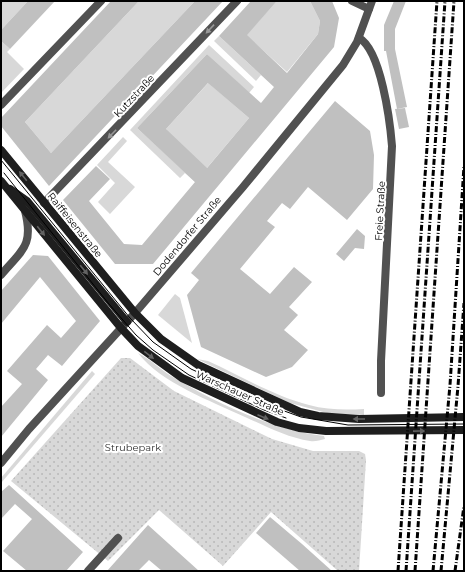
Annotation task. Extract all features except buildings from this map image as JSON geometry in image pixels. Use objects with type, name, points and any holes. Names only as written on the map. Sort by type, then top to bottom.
[{"type":"main road","name":"Raiffeisenstraße","points":[[1,150],[134,313]]},
{"type":"main road","points":[[3,183],[121,328]]},
{"type":"main road","points":[[3,183],[27,201],[127,322]]},
{"type":"main road","name":"Warschauer Straße","points":[[134,313],[161,339],[198,365],[300,412],[318,416],[359,419],[464,417]]},
{"type":"main road","name":"Warschauer Straße","points":[[121,328],[138,346],[182,378],[261,416],[282,423],[299,428],[326,431],[464,430]]},
{"type":"street","points":[[1,106],[101,1]]},
{"type":"street","name":"Kutzstraße","points":[[44,203],[237,1]]},
{"type":"street","points":[[352,1],[369,9],[372,1]]},
{"type":"street","name":"Dodendorfer Straße","points":[[2,459],[127,322],[243,186],[343,65],[359,38],[369,9]]},
{"type":"street","name":"Freie Straße","points":[[359,38],[370,48],[376,64],[390,125],[392,146],[381,361],[381,393]]},
{"type":"street","points":[[1,275],[28,242],[29,230],[25,211]]},
{"type":"street","points":[[88,571],[118,538]]},
{"type":"green space","points":[[1,1],[28,1],[1,30]]},
{"type":"green space","points":[[139,1],[195,1],[51,153],[25,122]]},
{"type":"green space","points":[[277,1],[310,1],[320,21],[318,34],[287,72],[246,35]]},
{"type":"green space","points":[[219,36],[261,75],[256,81],[214,41]]},
{"type":"green space","points":[[1,41],[10,49],[7,52],[24,69],[1,93]]},
{"type":"green space","points":[[209,45],[254,87],[249,93],[207,54],[137,128],[185,172],[166,129],[211,80],[212,86],[249,118],[195,182],[185,173],[180,178],[130,130]]},
{"type":"green space","points":[[123,137],[127,141],[108,162],[135,187],[110,214],[98,202],[115,183],[97,165]]},
{"type":"green space","points":[[175,294],[180,298],[192,343],[158,315]]},
{"type":"green space","points":[[138,353],[171,376],[207,396],[245,414],[284,428],[324,436],[325,439],[312,441],[285,434],[202,398],[160,373],[148,364]]},
{"type":"green space","name":"Strubepark","points":[[121,358],[130,358],[174,391],[272,439],[313,451],[359,451],[365,454],[366,460],[359,571],[338,571],[271,512],[223,566],[159,510],[108,561],[11,481]]},
{"type":"green space","points":[[197,359],[208,361],[270,391],[296,401],[316,407],[330,409],[364,409],[364,415],[327,413],[290,403]]},
{"type":"green space","points":[[92,371],[95,374],[1,483],[1,478]]},
{"type":"tram line","points":[[1,160],[130,318],[153,342],[191,369],[276,408],[301,417],[348,425],[464,424]]},
{"type":"tram line","points":[[4,173],[109,304],[136,335],[153,350],[189,375],[264,410],[286,418]]},
{"type":"railway","points":[[398,571],[437,1]]},
{"type":"railway","points":[[406,571],[445,1]]},
{"type":"railway","points":[[415,571],[454,1]]},
{"type":"railway","points":[[433,571],[450,385],[464,166]]},
{"type":"railway","points":[[441,571],[464,303]]},
{"type":"railway","points":[[455,571],[464,506]]}]
